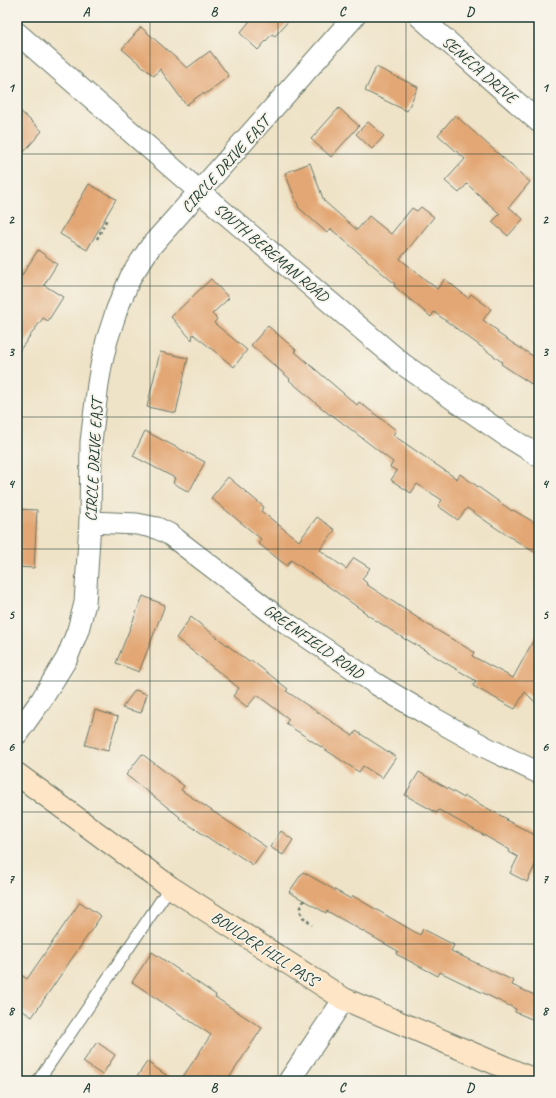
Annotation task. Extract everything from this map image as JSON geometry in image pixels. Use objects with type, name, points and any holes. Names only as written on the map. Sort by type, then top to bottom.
[{"type":"street","name":"CIRCLE DRIVE EAST","points":[[17,734],[42,699],[67,658],[78,630],[85,602],[90,522],[91,442],[98,384],[107,340],[117,309],[131,276],[151,246],[354,17]]},
{"type":"street","name":"SENECA DRIVE","points":[[420,17],[539,122]]},
{"type":"street","name":"SOUTH BEREMAN ROAD","points":[[17,33],[200,192],[404,365],[505,435],[539,456]]},
{"type":"street","name":"GREENFIELD ROAD","points":[[90,522],[137,524],[157,528],[169,534],[272,613],[376,684],[485,747],[539,773]]},
{"type":"street","name":"BOULDER HILL PASS","points":[[17,774],[170,887],[344,1000],[530,1080]]},
{"type":"street","points":[[289,1081],[344,1000]]},
{"type":"lane","points":[[38,1081],[170,887]]},
{"type":"path","points":[[97,239],[107,219],[105,218]]},
{"type":"path","points":[[304,900],[300,910],[302,917],[312,925]]},
{"type":"building","points":[[253,17],[292,17],[275,36],[272,34],[258,50],[240,33]]},
{"type":"building","points":[[141,27],[187,68],[210,51],[229,76],[204,95],[203,93],[186,105],[160,69],[154,76],[122,49]]},
{"type":"building","points":[[376,67],[418,87],[407,111],[365,91]]},
{"type":"building","points":[[17,108],[42,131],[17,160]]},
{"type":"building","points":[[339,108],[359,126],[331,157],[311,139]]},
{"type":"building","points":[[455,115],[530,182],[509,207],[523,219],[508,236],[492,222],[500,214],[467,184],[459,193],[445,181],[465,159],[438,135]]},
{"type":"building","points":[[368,122],[384,136],[372,149],[356,134]]},
{"type":"building","points":[[310,163],[324,201],[357,230],[369,216],[391,234],[412,208],[417,211],[421,207],[434,217],[400,259],[437,289],[445,279],[468,298],[471,294],[491,309],[483,320],[498,331],[497,333],[539,360],[539,389],[501,364],[502,362],[434,312],[431,317],[331,229],[327,233],[299,208],[285,173]]},
{"type":"building","points":[[89,184],[116,199],[87,250],[60,234]]},
{"type":"building","points":[[38,250],[57,264],[44,285],[63,297],[48,321],[43,318],[17,354],[17,283]]},
{"type":"building","points":[[211,279],[229,298],[212,314],[217,319],[214,323],[247,350],[234,367],[193,334],[192,340],[171,317]]},
{"type":"building","points":[[268,326],[296,350],[294,351],[357,405],[359,402],[396,430],[393,435],[457,479],[460,474],[512,511],[513,510],[539,525],[539,555],[467,508],[458,520],[438,506],[442,500],[417,484],[411,493],[391,480],[397,471],[390,467],[393,462],[331,414],[330,415],[251,345]]},
{"type":"building","points":[[160,352],[188,358],[176,413],[147,407]]},
{"type":"building","points":[[145,431],[205,462],[189,492],[173,483],[175,478],[133,456]]},
{"type":"building","points":[[228,477],[264,507],[261,511],[299,541],[317,517],[335,530],[320,550],[346,569],[354,558],[370,568],[362,579],[367,583],[366,584],[433,628],[474,652],[472,656],[513,678],[539,630],[539,706],[525,692],[515,709],[473,686],[476,681],[406,640],[366,614],[291,560],[287,566],[258,543],[261,539],[211,498]]},
{"type":"building","points":[[17,509],[37,510],[34,568],[17,567]]},
{"type":"building","points":[[143,596],[165,605],[139,672],[116,663]]},
{"type":"building","points":[[191,617],[249,662],[251,660],[288,689],[286,691],[353,736],[356,731],[396,757],[382,778],[363,766],[359,772],[294,729],[286,723],[289,719],[257,695],[247,707],[233,696],[239,688],[176,638]]},
{"type":"building","points":[[135,690],[147,694],[141,713],[122,708]]},
{"type":"building","points":[[95,710],[118,717],[108,751],[85,745]]},
{"type":"building","points":[[142,754],[184,786],[181,790],[266,847],[253,865],[221,844],[219,845],[179,818],[180,817],[126,775]]},
{"type":"building","points":[[419,772],[464,798],[465,796],[539,837],[539,857],[527,882],[510,873],[518,857],[509,852],[510,850],[439,810],[437,813],[405,795]]},
{"type":"building","points":[[281,831],[293,840],[283,855],[270,847]]},
{"type":"building","points":[[303,872],[351,899],[353,896],[420,935],[423,929],[454,945],[451,951],[514,981],[512,985],[539,997],[539,1022],[515,1012],[516,1009],[440,972],[438,976],[396,954],[398,951],[327,911],[326,913],[289,892]]},
{"type":"building","points":[[80,902],[101,916],[32,1017],[17,1007],[17,972],[27,979]]},
{"type":"building","points":[[152,952],[216,995],[215,997],[262,1028],[227,1081],[180,1081],[211,1035],[132,982]]},
{"type":"building","points":[[97,1042],[115,1055],[102,1075],[83,1062]]},
{"type":"building","points":[[147,1062],[175,1081],[134,1081]]}]
